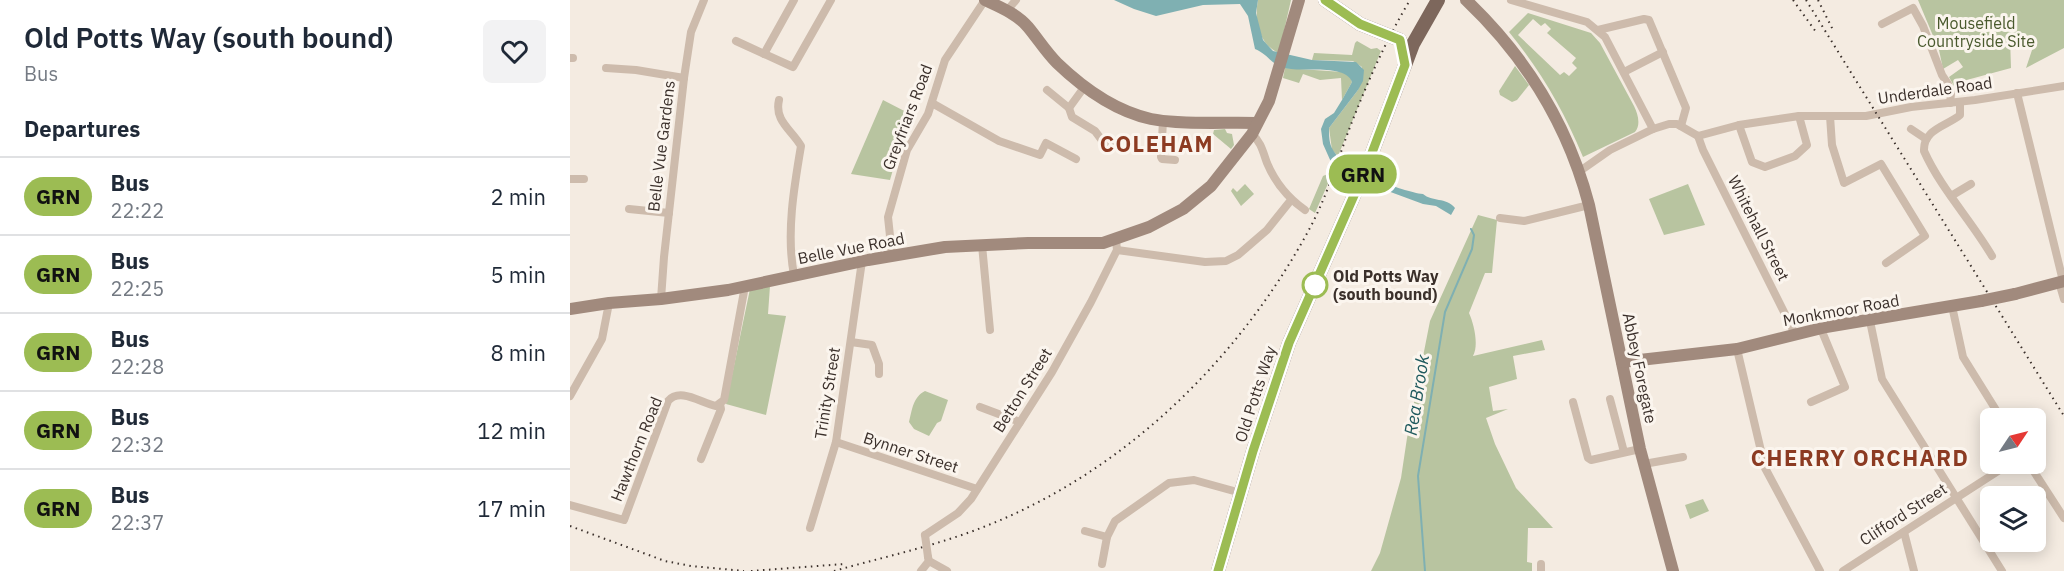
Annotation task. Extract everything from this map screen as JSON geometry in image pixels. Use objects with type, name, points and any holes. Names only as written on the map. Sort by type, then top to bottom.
[{"type":"main road","points":[[1325,0],[1360,24],[1378,31],[1383,38],[1397,46],[1407,43],[1438,0]]},
{"type":"main road","name":"Old Potts Way","points":[[1218,571],[1289,343],[1367,166],[1405,65],[1407,43]]},
{"type":"street","name":"Belle Vue Gardens","points":[[661,299],[684,78],[691,32],[704,0]]},
{"type":"street","points":[[764,54],[794,0]]},
{"type":"street","points":[[736,41],[793,67],[831,0]]},
{"type":"street","points":[[985,0],[1018,18],[1052,58],[1100,98],[1135,115],[1163,121],[1254,128],[1268,164],[1278,182],[1291,200],[1305,210]]},
{"type":"street","name":"Greyfriars Road","points":[[892,255],[888,217],[907,150],[932,103],[945,60],[985,0]]},
{"type":"street","name":"Abbey Foregate","points":[[1466,0],[1501,36],[1542,92],[1559,123],[1580,171],[1640,449],[1673,571]]},
{"type":"street","points":[[1510,0],[1587,22],[1598,30],[1605,37],[1653,129]]},
{"type":"street","name":"Belle Vue Road","points":[[570,309],[728,290],[892,255],[945,247],[1102,243],[1119,247],[1138,231],[1170,217],[1211,186],[1254,128],[1269,101],[1300,2]]},
{"type":"street","points":[[1881,24],[1913,8],[1952,94],[1950,103]]},
{"type":"street","points":[[1598,30],[1644,19],[1649,20],[1686,108],[1681,126]]},
{"type":"street","points":[[1624,72],[1663,52]]},
{"type":"street","points":[[606,68],[636,70],[684,78]]},
{"type":"street","points":[[1069,108],[1085,86]]},
{"type":"street","name":"Underdale Road","points":[[1698,136],[1739,125],[1799,116],[1866,116],[1911,107],[2064,86]]},
{"type":"street","points":[[1047,90],[1069,108],[1072,117],[1112,145]]},
{"type":"street","points":[[2017,93],[2062,281],[2064,299]]},
{"type":"street","points":[[779,100],[777,107],[779,117],[801,146],[791,248],[794,275]]},
{"type":"street","points":[[1960,102],[1960,115],[1935,130],[1926,139],[1924,153],[1992,256]]},
{"type":"street","points":[[932,103],[999,141],[1040,155],[1046,143],[1076,159]]},
{"type":"street","points":[[1739,125],[1752,162],[1765,167],[1795,156],[1807,145],[1799,116]]},
{"type":"street","points":[[1830,116],[1832,145],[1844,183],[1881,164],[1925,236],[1897,261],[1886,263]]},
{"type":"street","points":[[1163,121],[1161,157],[1175,160]]},
{"type":"street","points":[[1580,171],[1602,155],[1653,129],[1669,124],[1681,126],[1698,136]]},
{"type":"street","points":[[1911,129],[1926,139]]},
{"type":"street","name":"Whitehall Street","points":[[1698,136],[1795,334]]},
{"type":"street","points":[[1952,196],[1971,184]]},
{"type":"street","points":[[1119,247],[1205,262],[1226,261],[1238,255],[1260,236],[1279,217],[1291,200]]},
{"type":"street","points":[[1500,218],[1524,221],[1589,205]]},
{"type":"street","points":[[629,208],[669,213]]},
{"type":"street","points":[[982,245],[990,330]]},
{"type":"street","name":"Betton Street","points":[[930,561],[925,535],[958,513],[971,500],[1075,332],[1119,247]]},
{"type":"street","name":"Trinity Street","points":[[810,528],[836,442],[862,261]]},
{"type":"street","name":"Monkmoor Road","points":[[1622,362],[1737,349],[1795,334],[1982,301],[2062,281]]},
{"type":"street","points":[[701,459],[721,409],[720,404],[724,400],[745,286]]},
{"type":"street","points":[[570,396],[602,339],[609,303]]},
{"type":"street","points":[[1952,306],[1962,357],[1995,408]]},
{"type":"street","points":[[1870,321],[1882,379],[2002,571]]},
{"type":"street","points":[[1811,402],[1845,387],[1821,329]]},
{"type":"street","points":[[851,342],[872,345],[879,364],[879,374]]},
{"type":"street","points":[[1737,349],[1765,468],[1820,571]]},
{"type":"street","name":"Hawthorn Road","points":[[570,505],[624,520],[668,401],[680,394],[710,405],[720,404]]},
{"type":"street","points":[[1610,399],[1624,452]]},
{"type":"street","points":[[1573,402],[1588,458],[1591,460],[1640,449]]},
{"type":"street","points":[[980,407],[1020,422]]},
{"type":"street","name":"Bynner Street","points":[[836,442],[977,489]]},
{"type":"street","points":[[1644,464],[1683,457]]},
{"type":"street","name":"Clifford Street","points":[[1843,571],[1993,474]]},
{"type":"street","points":[[2036,474],[2064,518]]},
{"type":"street","points":[[1101,564],[1107,537],[1115,520],[1169,483],[1194,480],[1241,493]]},
{"type":"street","points":[[1085,531],[1107,537]]},
{"type":"street","points":[[1904,532],[1914,571]]},
{"type":"street","points":[[921,571],[930,561],[947,571]]},
{"type":"green space","points":[[1258,0],[1291,0],[1279,53],[1267,44],[1260,31],[1257,16]]},
{"type":"green space","name":"Mousefield Countryside Site","points":[[1918,0],[2064,0],[2064,48],[2026,68],[2033,47],[2019,37],[2010,37],[2011,68],[1963,81],[1954,86],[1949,77],[1963,67],[1958,60],[1943,69],[1939,50]]},
{"type":"green space","points":[[1528,13],[1591,33],[1600,43],[1635,109],[1638,123],[1635,132],[1583,157],[1551,92],[1509,32]],"holes":[[[1533,19],[1541,26],[1545,23],[1551,29],[1547,33],[1576,58],[1572,63],[1577,68],[1569,76],[1564,72],[1560,75],[1518,35]]]},
{"type":"green space","points":[[1357,41],[1371,49],[1377,48],[1381,51],[1338,156],[1332,150],[1329,128],[1358,90],[1362,67],[1353,61],[1312,60],[1314,53],[1352,55]]},
{"type":"green space","points":[[1515,66],[1529,85],[1517,100],[1512,102],[1500,95],[1499,91]]},
{"type":"green space","points":[[1285,68],[1343,72],[1350,77],[1352,82],[1342,100],[1341,78],[1320,80],[1303,74],[1299,83],[1283,78]]},
{"type":"green space","points":[[883,100],[914,116],[898,152],[890,180],[851,174]]},
{"type":"green space","points":[[1225,129],[1227,133],[1232,134],[1234,145],[1231,149],[1213,134],[1214,130]]},
{"type":"green space","points":[[1332,168],[1334,170],[1315,213],[1309,209],[1323,176],[1330,173]]},
{"type":"green space","points":[[1245,184],[1254,194],[1241,206],[1231,191],[1233,188],[1237,192]]},
{"type":"green space","points":[[1688,184],[1705,225],[1664,235],[1649,199]]},
{"type":"green space","points":[[1478,215],[1497,220],[1492,273],[1485,273],[1469,313],[1476,340],[1473,356],[1542,340],[1545,350],[1513,356],[1517,379],[1489,387],[1493,411],[1508,409],[1486,418],[1495,444],[1516,488],[1553,528],[1528,528],[1527,562],[1532,563],[1532,571],[1371,571],[1380,553],[1401,478],[1430,321]]},
{"type":"green space","points":[[770,286],[768,314],[786,316],[766,415],[726,404],[750,289]]},
{"type":"green space","points":[[925,391],[948,400],[941,421],[937,423],[929,436],[914,429],[909,422],[915,400]]},
{"type":"green space","points":[[1703,499],[1709,511],[1690,519],[1685,505]]},
{"type":"water","points":[[1114,0],[1258,0],[1256,13],[1263,40],[1273,51],[1312,60],[1356,62],[1364,70],[1363,81],[1329,128],[1333,150],[1348,165],[1374,178],[1447,202],[1455,208],[1451,215],[1436,206],[1423,204],[1377,187],[1370,181],[1348,176],[1344,180],[1332,168],[1323,144],[1321,129],[1325,119],[1334,113],[1352,82],[1342,73],[1334,71],[1291,69],[1279,66],[1255,49],[1248,16],[1240,4],[1203,5],[1156,16]]},
{"type":"waterway","name":"Rea Brook","points":[[1425,571],[1418,476],[1445,312],[1472,249],[1474,235],[1471,229]]},
{"type":"railway","points":[[834,571],[952,538],[991,524],[1042,500],[1090,472],[1135,439],[1177,402],[1216,362],[1252,318],[1284,272],[1312,224],[1370,78],[1410,0]]},
{"type":"railway","points":[[1793,0],[1816,32]]},
{"type":"railway","points":[[1806,0],[2064,416]]},
{"type":"railway","points":[[1818,0],[1833,30]]},
{"type":"railway","points":[[570,526],[665,561],[744,571]]},
{"type":"railway","points":[[751,571],[844,564]]},
{"type":"bus line","name":"GRN","points":[[1218,571],[1253,451],[1289,343],[1367,166],[1405,65],[1400,40],[1360,24],[1325,0]]},
{"type":"place","name":"Old Potts Way (south bound)","points":[[1315,285]]},
{"type":"district","name":"COLEHAM","points":[[1157,144]]},
{"type":"district","name":"CHERRY ORCHARD","points":[[1860,458]]}]
